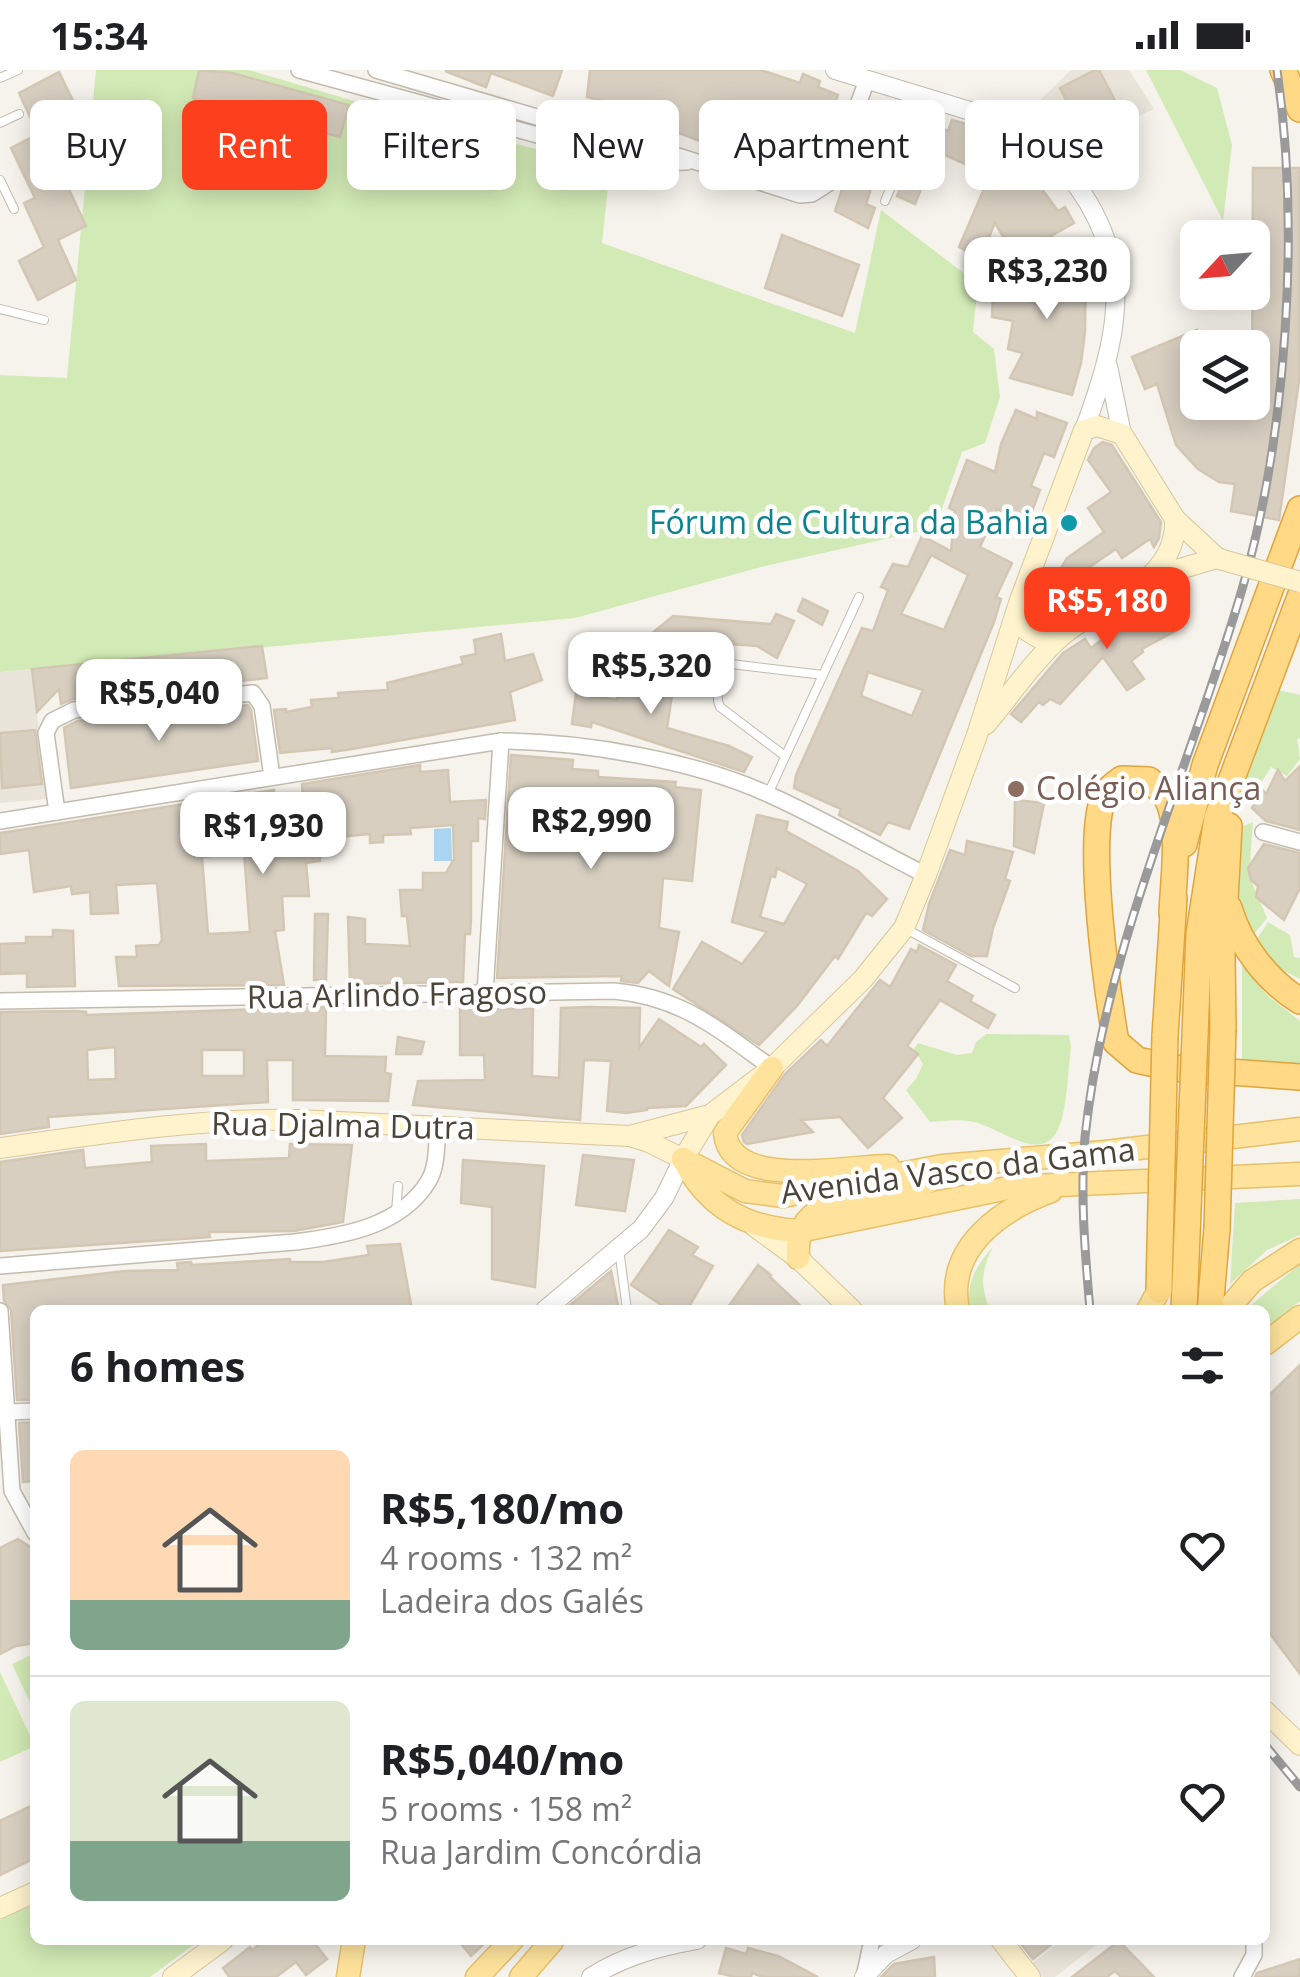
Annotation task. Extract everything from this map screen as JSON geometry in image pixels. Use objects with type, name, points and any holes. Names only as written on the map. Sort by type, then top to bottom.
[{"type":"highway","points":[[1283,70],[1300,109]]},
{"type":"highway","points":[[1172,913],[1191,810],[1205,764],[1300,509]]},
{"type":"highway","points":[[1184,1305],[1203,890],[1217,818],[1300,596]]},
{"type":"highway","points":[[1210,1305],[1217,1229],[1224,891],[1235,766]]},
{"type":"highway","points":[[1154,1304],[1166,1036],[1172,913],[1173,818],[1165,795],[1149,780],[1122,779],[1104,796],[1096,833],[1103,952],[1116,1042],[1137,1060],[1174,1068],[1300,1077]]},
{"type":"highway","points":[[1224,891],[1233,920],[1253,957],[1300,1001]]},
{"type":"main road","points":[[847,1305],[798,1258],[709,1198],[682,1159],[710,1116],[772,1068],[862,979],[904,928],[977,736],[1020,600],[1084,430],[1097,426],[1122,434],[1175,519],[1220,559],[1300,582]]},
{"type":"main road","points":[[1149,578],[1168,552],[1175,519]]},
{"type":"main road","points":[[977,736],[1057,639],[1149,578],[1220,559]]},
{"type":"main road","points":[[1020,600],[1026,630],[1040,638],[1057,639]]},
{"type":"main road","points":[[772,1068],[725,1132],[726,1142],[740,1159],[784,1171],[942,1166]]},
{"type":"main road","points":[[630,1136],[710,1116]]},
{"type":"main road","name":"Rua Djalma Dutra","points":[[0,1148],[245,1119],[402,1135],[438,1127],[630,1136],[682,1159]]},
{"type":"main road","name":"Avenida Vasco da Gama","points":[[682,1159],[727,1183],[764,1196],[814,1192],[942,1166],[1300,1129]]},
{"type":"main road","points":[[798,1258],[799,1232],[818,1212],[886,1195],[993,1160]]},
{"type":"main road","points":[[744,1220],[799,1232],[976,1192],[1077,1182],[1300,1174]]},
{"type":"main road","points":[[958,1305],[956,1284],[975,1239],[1004,1212],[1077,1182]]},
{"type":"main road","points":[[1231,1305],[1252,1281],[1300,1250]]},
{"type":"main road","points":[[1270,1340],[1300,1317]]},
{"type":"main road","points":[[1270,1716],[1300,1745]]},
{"type":"main road","points":[[0,1908],[30,1894]]},
{"type":"main road","points":[[173,1977],[216,1945]]},
{"type":"main road","points":[[348,1977],[353,1945]]},
{"type":"main road","points":[[477,1977],[507,1945]]},
{"type":"main road","points":[[521,1977],[549,1945]]},
{"type":"main road","points":[[1005,1945],[1030,1977]]},
{"type":"street","points":[[298,70],[640,163],[691,162]]},
{"type":"street","points":[[376,70],[605,137],[644,144],[800,194],[821,190],[828,182],[850,74],[1004,120],[1046,146],[1086,198],[1111,250],[1115,274],[1108,366],[1122,434]]},
{"type":"street","points":[[1084,430],[1108,366]]},
{"type":"street","points":[[56,812],[46,733],[52,721],[74,710],[253,693],[262,706],[272,777]]},
{"type":"street","points":[[0,821],[501,742],[574,747],[706,772],[768,794],[926,875]]},
{"type":"street","points":[[484,993],[501,742]]},
{"type":"street","points":[[1263,832],[1300,842]]},
{"type":"street","name":"Rua Arlindo Fragoso","points":[[0,1001],[614,991],[654,996],[710,1022],[772,1068]]},
{"type":"street","points":[[0,1266],[337,1237],[364,1229],[396,1212],[428,1182],[434,1166],[438,1127]]},
{"type":"street","points":[[550,1305],[618,1249],[656,1210],[682,1159]]},
{"type":"street","points":[[0,1311],[12,1491],[30,1523]]},
{"type":"street","points":[[6,1412],[30,1410]]},
{"type":"street","points":[[591,1977],[618,1961],[669,1945]]},
{"type":"street","points":[[864,1977],[871,1945]]},
{"type":"street","points":[[864,1977],[886,1954],[903,1945]]},
{"type":"street","points":[[1242,1977],[1254,1956],[1254,1945]]},
{"type":"lane","points":[[0,78],[18,70]]},
{"type":"lane","points":[[885,201],[928,99]]},
{"type":"lane","points":[[0,123],[19,114]]},
{"type":"lane","points":[[0,180],[14,209]]},
{"type":"lane","points":[[0,309],[44,320]]},
{"type":"lane","points":[[768,794],[859,597]]},
{"type":"lane","points":[[785,756],[720,707],[716,698],[726,667],[732,664],[823,675]]},
{"type":"lane","points":[[1096,784],[1096,833]]},
{"type":"lane","points":[[904,928],[1015,988]]},
{"type":"lane","points":[[396,1212],[398,1186]]},
{"type":"lane","points":[[618,1249],[626,1305]]},
{"type":"shaded area","points":[[1071,70],[1129,70],[1154,109],[1139,116],[1139,100],[1040,100]]},
{"type":"shaded area","points":[[32,669],[47,799],[0,803],[0,672]]},
{"type":"shaded area","points":[[1056,1945],[1096,1945],[1055,1977],[1043,1977],[1030,1965]]},
{"type":"green space","points":[[96,70],[249,70],[351,100],[347,100],[347,190],[516,190],[516,144],[536,149],[536,190],[608,190],[602,243],[855,333],[881,210],[978,284],[973,332],[994,349],[1000,397],[985,443],[962,452],[935,528],[765,566],[575,618],[0,672],[0,375],[67,378],[85,190],[162,190],[162,100],[93,100]]},
{"type":"green space","points":[[1146,70],[1180,70],[1217,88],[1232,145],[1222,220]]},
{"type":"green space","points":[[1274,689],[1300,695],[1300,759],[1287,776],[1271,767],[1250,800],[1231,799]]},
{"type":"green space","points":[[1253,822],[1249,876],[1267,918],[1254,934],[1245,932],[1221,836]]},
{"type":"green space","points":[[1268,922],[1290,935],[1294,957],[1300,958],[1300,979],[1282,970],[1253,945]]},
{"type":"green space","points":[[1242,965],[1268,996],[1300,1021],[1300,1068],[1242,1061]]},
{"type":"green space","points":[[986,1034],[1069,1035],[1064,1109],[1055,1134],[1046,1142],[1022,1142],[970,1121],[930,1122],[906,1090],[923,1064],[914,1049],[918,1043],[957,1055],[972,1053],[976,1042]]},
{"type":"green space","points":[[1300,1199],[1300,1235],[1267,1250],[1230,1284],[1235,1203]]},
{"type":"green space","points":[[993,1247],[983,1278],[989,1305],[970,1305],[973,1276]]},
{"type":"green space","points":[[1300,1264],[1300,1301],[1270,1325],[1270,1305],[1251,1305]]},
{"type":"green space","points":[[30,1655],[30,1702],[12,1664]]},
{"type":"green space","points":[[0,1672],[30,1735],[30,1748],[0,1762]]},
{"type":"green space","points":[[30,1905],[30,1945],[193,1945],[150,1977],[0,1977],[0,1920]]},
{"type":"water","points":[[451,828],[452,861],[434,861],[434,829]]},
{"type":"building","points":[[199,70],[232,73],[347,104],[347,112],[340,137],[327,134],[327,100],[193,98]]},
{"type":"building","points":[[562,70],[553,96],[491,73],[486,87],[445,71]]},
{"type":"building","points":[[590,70],[761,70],[800,83],[803,74],[820,81],[818,87],[838,95],[836,100],[699,100],[699,141],[679,133],[679,100],[587,97]]},
{"type":"building","points":[[1099,70],[1115,100],[1066,100],[1060,88]]},
{"type":"building","points":[[59,72],[73,100],[30,100],[30,117],[19,93]]},
{"type":"building","points":[[952,120],[965,124],[965,164],[945,155],[945,130],[948,131]]},
{"type":"building","points":[[30,138],[30,188],[11,148]]},
{"type":"building","points":[[1253,168],[1300,168],[1300,374],[1279,520],[1231,511],[1235,484],[1219,482],[1198,469],[1176,445],[1157,384],[1145,389],[1132,357],[1180,337],[1180,420],[1270,420],[1270,330],[1252,330],[1252,310],[1270,310],[1270,220],[1253,220]]},
{"type":"building","points":[[31,190],[69,190],[86,226],[58,240],[76,280],[38,300],[19,261],[44,247],[24,203],[35,198]]},
{"type":"building","points":[[842,190],[871,190],[866,204],[875,208],[868,228],[835,211]]},
{"type":"building","points":[[899,190],[921,190],[915,204],[897,196]]},
{"type":"building","points":[[984,190],[1043,190],[1058,211],[1065,207],[1074,223],[1015,256],[995,223],[980,258],[959,247]]},
{"type":"building","points":[[782,235],[859,265],[842,316],[765,288]]},
{"type":"building","points":[[1086,259],[1085,332],[1072,395],[1010,378],[1023,353],[1008,349],[1013,321],[992,317],[993,291],[1022,293],[1021,260]]},
{"type":"building","points":[[1016,410],[1037,419],[1037,412],[1067,423],[1054,457],[1044,453],[1031,486],[1040,490],[1028,522],[997,509],[980,547],[1012,563],[996,597],[1001,599],[994,622],[909,829],[888,822],[880,835],[839,815],[841,809],[794,788],[796,775],[862,628],[873,631],[888,590],[881,587],[893,564],[908,567],[922,536],[951,551],[955,511],[949,508],[967,460],[995,472],[1001,444]],"holes":[[[931,555],[968,575],[944,630],[901,614]],[[868,672],[923,690],[912,716],[861,696]]]},
{"type":"building","points":[[1103,442],[1112,445],[1161,522],[1159,538],[1154,547],[1150,539],[1122,558],[1116,549],[1082,572],[1095,593],[1048,625],[1043,624],[1038,621],[1036,610],[1067,558],[1104,532],[1088,508],[1111,492],[1088,460],[1094,448]]},
{"type":"building","points":[[1174,587],[1177,630],[1142,649],[1131,661],[1144,679],[1127,690],[1103,657],[1060,704],[1050,699],[1043,705],[1039,702],[1021,722],[1011,714],[1063,653],[1085,639],[1091,648],[1113,631],[1107,624],[1144,599]]},
{"type":"building","points":[[803,599],[828,611],[822,625],[798,611]]},
{"type":"building","points":[[776,614],[794,621],[777,658],[757,646],[688,641],[669,641],[653,655],[644,640],[673,616],[771,624]]},
{"type":"building","points":[[501,634],[505,661],[533,654],[542,680],[510,692],[515,720],[332,752],[332,748],[280,753],[274,710],[312,707],[311,700],[339,698],[338,693],[388,690],[387,683],[463,664],[461,657],[476,654],[474,640]]},
{"type":"building","points":[[262,646],[267,678],[73,699],[61,704],[59,689],[37,712],[32,669]]},
{"type":"building","points":[[621,668],[675,675],[667,728],[752,757],[744,772],[592,722],[591,727],[572,724],[576,693],[617,700]]},
{"type":"building","points":[[248,705],[258,761],[71,788],[64,728],[77,721]]},
{"type":"building","points":[[35,730],[42,784],[2,788],[0,733]]},
{"type":"building","points":[[511,755],[573,760],[572,769],[598,771],[598,777],[676,782],[675,787],[701,790],[692,881],[663,878],[659,928],[679,932],[669,986],[649,971],[638,983],[621,981],[622,976],[497,978]]},
{"type":"building","points":[[420,765],[420,772],[448,770],[450,802],[486,800],[485,819],[478,818],[478,841],[471,841],[471,920],[470,934],[465,934],[463,982],[350,984],[348,917],[365,919],[365,944],[410,946],[400,890],[423,890],[423,873],[446,873],[454,859],[453,825],[410,828],[411,834],[383,835],[383,842],[370,843],[370,834],[318,839],[320,861],[306,863],[309,896],[282,896],[284,930],[275,931],[284,985],[119,986],[116,957],[137,957],[136,946],[159,945],[162,940],[157,883],[116,885],[118,913],[91,914],[90,892],[72,894],[71,886],[34,892],[29,850],[0,854],[0,833],[274,790],[275,803],[303,799],[302,784]],"holes":[[[244,852],[250,932],[208,934],[202,857]]]},
{"type":"building","points":[[1300,766],[1300,830],[1266,821],[1252,808],[1262,789],[1266,794],[1278,770],[1285,781]]},
{"type":"building","points":[[1015,800],[1044,803],[1034,853],[1014,846]]},
{"type":"building","points":[[757,815],[788,822],[786,831],[858,871],[887,899],[872,916],[866,913],[838,959],[835,956],[797,1006],[759,1045],[673,989],[702,942],[742,964],[767,932],[732,922]],"holes":[[[777,868],[807,884],[784,924],[760,917],[771,876],[775,877]]]},
{"type":"building","points":[[967,841],[1013,852],[1005,879],[1010,881],[987,956],[971,956],[923,930],[950,850],[965,855]]},
{"type":"building","points":[[1264,844],[1300,853],[1300,888],[1284,920],[1256,897],[1258,886],[1251,880],[1248,868]]},
{"type":"building","points":[[315,914],[328,914],[326,980],[314,980]]},
{"type":"building","points":[[53,930],[73,931],[75,986],[27,987],[27,973],[0,974],[0,944],[26,943],[26,937],[53,937]]},
{"type":"building","points":[[919,945],[956,965],[947,981],[973,996],[970,1001],[995,1015],[988,1028],[940,1000],[907,1046],[918,1054],[883,1098],[902,1118],[868,1148],[840,1117],[801,1120],[813,1132],[744,1142],[742,1135],[785,1074],[821,1040],[827,1046],[880,980],[890,987],[911,949],[917,952]]},
{"type":"building","points":[[326,1007],[325,1056],[386,1057],[385,1073],[391,1074],[388,1101],[293,1100],[293,1060],[267,1060],[268,1102],[48,1117],[49,1127],[0,1134],[0,1012],[76,1011],[86,1015]],"holes":[[[115,1047],[116,1079],[88,1080],[87,1050]],[[202,1050],[244,1050],[244,1076],[202,1076]]]},
{"type":"building","points":[[460,1008],[533,1009],[532,1076],[559,1078],[561,1008],[640,1008],[639,1048],[659,1019],[701,1047],[704,1044],[726,1065],[686,1106],[626,1113],[607,1111],[611,1061],[584,1060],[580,1120],[413,1105],[418,1081],[485,1080],[484,1055],[460,1055]]},
{"type":"building","points":[[398,1037],[424,1042],[421,1054],[396,1054]]},
{"type":"building","points":[[206,1144],[206,1161],[289,1158],[290,1144],[352,1145],[343,1222],[294,1231],[209,1232],[210,1237],[0,1251],[0,1162],[83,1150],[85,1168],[152,1162],[151,1146]]},
{"type":"building","points":[[583,1155],[634,1160],[625,1211],[576,1205]]},
{"type":"building","points":[[463,1160],[544,1166],[535,1287],[492,1279],[492,1207],[461,1203]]},
{"type":"building","points":[[669,1230],[698,1247],[692,1255],[713,1266],[690,1305],[661,1305],[631,1285]]},
{"type":"building","points":[[400,1244],[411,1305],[30,1305],[30,1400],[17,1400],[11,1310],[4,1301],[3,1285],[125,1271],[178,1270],[177,1263],[290,1259],[323,1262],[369,1255],[367,1246]]},
{"type":"building","points":[[758,1265],[800,1305],[730,1305]]},
{"type":"building","points":[[611,1271],[618,1305],[570,1305]]},
{"type":"building","points":[[1300,1365],[1300,1674],[1270,1634],[1270,1394]]},
{"type":"building","points":[[30,1422],[30,1481],[23,1482],[19,1423]]},
{"type":"building","points":[[18,1539],[30,1547],[30,1644],[0,1654],[0,1548]]},
{"type":"building","points":[[30,1806],[30,1860],[0,1875],[0,1821]]},
{"type":"building","points":[[258,1945],[316,1945],[327,1959],[306,1975],[296,1962],[276,1977],[229,1977],[223,1968],[250,1947],[252,1950]]},
{"type":"building","points":[[462,1945],[483,1945],[471,1956]]},
{"type":"building","points":[[1022,1945],[1051,1945],[1033,1959]]},
{"type":"building","points":[[1114,1945],[1123,1945],[1154,1977],[1121,1977],[1115,1971],[1107,1977],[1072,1977]]},
{"type":"building","points":[[726,1948],[746,1954],[748,1948],[778,1956],[818,1977],[763,1977],[752,1973],[751,1977],[735,1977],[719,1973]]},
{"type":"building","points":[[934,1957],[935,1977],[881,1977],[894,1964]]},
{"type":"building","points":[[1300,1959],[1300,1977],[1255,1977],[1257,1973]]},
{"type":"railway","points":[[1090,1305],[1083,1180],[1095,1066],[1130,927],[1243,586],[1270,463],[1279,397],[1288,263],[1288,196],[1277,70]]},
{"type":"railway","points":[[1270,1751],[1300,1787]]},
{"type":"place","name":"Fórum de Cultura da Bahia","points":[[1069,523]]},
{"type":"place","name":"Colégio Aliança","points":[[1016,789]]}]
